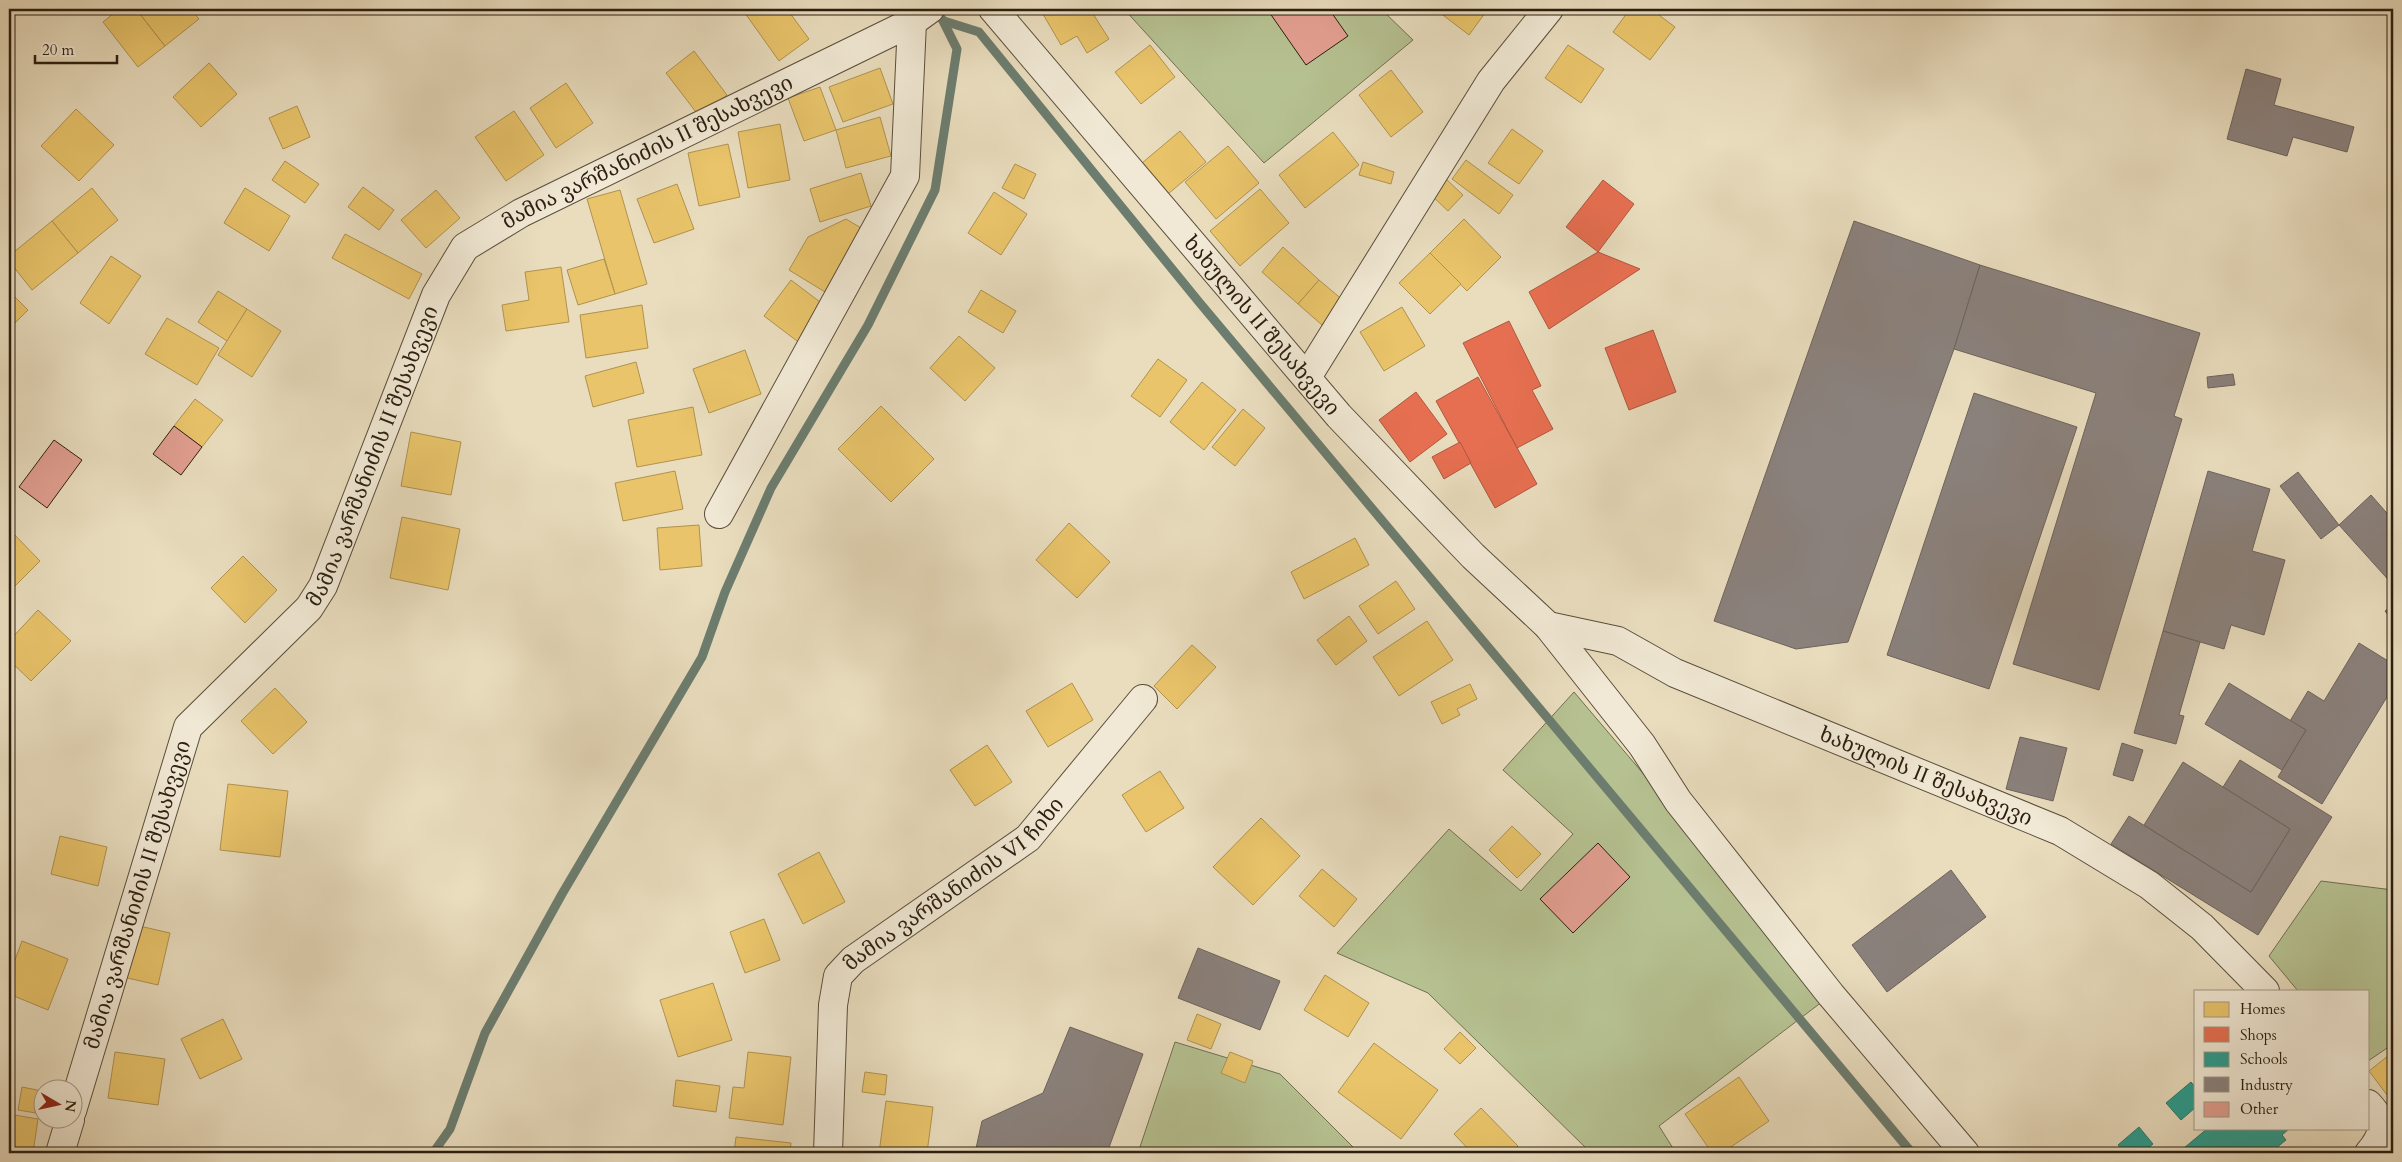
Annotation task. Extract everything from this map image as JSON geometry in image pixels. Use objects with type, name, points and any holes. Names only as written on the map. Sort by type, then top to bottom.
[{"type":"street","name":"ხახულის II შესახვევი","points":[[993,9],[1339,416],[1467,549],[1548,626],[1642,745],[1678,801],[1831,995],[1965,1153]]},
{"type":"street","points":[[1307,377],[1491,81],[1549,9]]},
{"type":"street","points":[[719,514],[905,176],[919,16]]},
{"type":"street","name":"მამია ვარშანიძის II შესახვევი","points":[[81,1080],[188,727],[309,608],[323,586],[436,295],[465,247],[521,213],[919,16]]},
{"type":"street","name":"ხახულის II შესახვევი","points":[[1548,626],[1618,641],[1675,673],[2060,832],[2149,885],[2202,926],[2264,990]]},
{"type":"street","name":"მამია ვარშანიძის VI ჩიხი","points":[[828,1153],[833,1005],[838,976],[854,960],[1028,838],[1143,699]]},
{"type":"street","points":[[2369,1153],[2379,1141],[2382,1127],[2377,1113],[2370,1106]]},
{"type":"street","points":[[60,1153],[67,1130]]},
{"type":"green space","points":[[1124,9],[1381,9],[1413,40],[1264,163]]},
{"type":"green space","points":[[1574,692],[1831,995],[1659,1126],[1676,1153],[1590,1152],[1428,993],[1337,953],[1449,829],[1521,891],[1573,834],[1503,770]]},
{"type":"green space","points":[[2321,881],[2393,890],[2393,1044],[2370,1060],[2370,990],[2297,990],[2269,956]]},
{"type":"green space","points":[[1175,1042],[1280,1074],[1359,1153],[1138,1153]]},
{"type":"building: Homes","points":[[119,9],[136,9],[165,46],[138,67],[103,22]]},
{"type":"building: Homes","points":[[138,9],[191,9],[199,19],[165,46]]},
{"type":"building: Homes","points":[[742,9],[787,9],[809,39],[779,61]]},
{"type":"building: Homes","points":[[1040,9],[1090,9],[1109,39],[1087,53],[1077,36],[1061,45]]},
{"type":"building: Homes","points":[[1435,9],[1488,9],[1469,35]]},
{"type":"building: Homes","points":[[1630,9],[1651,9],[1675,27],[1650,60],[1613,32]]},
{"type":"building: Homes","points":[[1150,45],[1175,77],[1141,104],[1115,72]]},
{"type":"building: Homes","points":[[1568,45],[1604,69],[1581,103],[1545,78]]},
{"type":"building: Homes","points":[[694,51],[727,95],[699,116],[666,73]]},
{"type":"building: Homes","points":[[209,63],[237,94],[201,127],[173,97]]},
{"type":"building: Homes","points":[[880,68],[893,104],[843,122],[829,87]]},
{"type":"building: Homes","points":[[1391,70],[1423,112],[1391,137],[1359,95]]},
{"type":"building: Homes","points":[[566,83],[593,123],[556,148],[530,108]]},
{"type":"building: Homes","points":[[820,87],[836,130],[804,141],[788,98]]},
{"type":"building: Homes","points":[[297,106],[310,137],[283,149],[269,118]]},
{"type":"building: Homes","points":[[76,109],[114,145],[79,181],[41,146]]},
{"type":"building: Homes","points":[[514,111],[544,155],[506,181],[475,137]]},
{"type":"building: Homes","points":[[880,117],[891,156],[846,168],[836,130]]},
{"type":"building: Homes","points":[[780,124],[790,180],[748,188],[738,132]]},
{"type":"building: Homes","points":[[1512,129],[1543,151],[1519,184],[1488,163]]},
{"type":"building: Homes","points":[[1180,131],[1206,162],[1168,194],[1142,163]]},
{"type":"building: Homes","points":[[1333,132],[1359,165],[1305,208],[1279,175]]},
{"type":"building: Homes","points":[[728,144],[740,197],[699,206],[688,153]]},
{"type":"building: Homes","points":[[1228,146],[1259,183],[1216,219],[1185,182]]},
{"type":"building: Homes","points":[[1466,160],[1513,195],[1499,214],[1452,179]]},
{"type":"building: Homes","points":[[285,161],[319,184],[305,203],[272,180]]},
{"type":"building: Homes","points":[[1363,162],[1394,172],[1391,184],[1359,175]]},
{"type":"building: Homes","points":[[1015,164],[1036,174],[1024,199],[1002,188]]},
{"type":"building: Homes","points":[[861,173],[871,206],[820,222],[810,189]]},
{"type":"building: Homes","points":[[1444,177],[1463,195],[1448,211],[1429,193]]},
{"type":"building: Homes","points":[[677,184],[694,229],[654,243],[637,199]]},
{"type":"building: Homes","points":[[363,187],[394,210],[379,230],[348,207]]},
{"type":"building: Homes","points":[[92,188],[118,220],[78,253],[52,221]]},
{"type":"building: Homes","points":[[245,188],[290,216],[269,251],[224,223]]},
{"type":"building: Homes","points":[[1260,189],[1289,223],[1240,266],[1210,231]]},
{"type":"building: Homes","points":[[436,190],[460,218],[426,248],[401,220]]},
{"type":"building: Homes","points":[[620,190],[647,284],[615,294],[587,199]]},
{"type":"building: Homes","points":[[994,192],[1027,214],[1001,255],[968,233]]},
{"type":"building: Homes","points":[[846,219],[868,232],[830,295],[789,270],[808,237]]},
{"type":"building: Homes","points":[[1464,219],[1501,257],[1467,291],[1430,253]]},
{"type":"building: Homes","points":[[52,221],[78,253],[32,290],[9,261],[9,256]]},
{"type":"building: Homes","points":[[345,234],[422,274],[409,299],[332,258]]},
{"type":"building: Homes","points":[[1283,247],[1319,280],[1298,304],[1262,272]]},
{"type":"building: Homes","points":[[1430,253],[1461,284],[1430,314],[1399,283]]},
{"type":"building: Homes","points":[[111,256],[141,276],[109,324],[80,303]]},
{"type":"building: Homes","points":[[604,259],[615,294],[578,305],[567,270]]},
{"type":"building: Homes","points":[[561,267],[569,322],[506,331],[502,305],[529,300],[525,272]]},
{"type":"building: Homes","points":[[791,280],[828,308],[801,344],[764,316]]},
{"type":"building: Homes","points":[[1319,280],[1344,301],[1322,325],[1298,304]]},
{"type":"building: Homes","points":[[981,290],[1016,311],[1003,333],[968,312]]},
{"type":"building: Homes","points":[[9,291],[28,310],[9,329]]},
{"type":"building: Homes","points":[[218,291],[247,309],[227,341],[198,322]]},
{"type":"building: Homes","points":[[642,305],[648,348],[586,358],[580,315]]},
{"type":"building: Homes","points":[[1402,307],[1425,346],[1384,371],[1360,332]]},
{"type":"building: Homes","points":[[247,309],[281,331],[252,377],[218,355]]},
{"type":"building: Homes","points":[[167,318],[219,348],[197,385],[145,354]]},
{"type":"building: Homes","points":[[959,336],[995,368],[965,401],[930,368]]},
{"type":"building: Homes","points":[[745,350],[761,394],[709,413],[693,369]]},
{"type":"building: Homes","points":[[1158,359],[1187,380],[1160,417],[1131,396]]},
{"type":"building: Homes","points":[[636,362],[644,393],[593,407],[585,376]]},
{"type":"building: Homes","points":[[1202,382],[1236,410],[1204,450],[1170,422]]},
{"type":"building: Homes","points":[[195,399],[223,420],[202,447],[174,426]]},
{"type":"building: Homes","points":[[881,406],[934,459],[891,502],[838,449]]},
{"type":"building: Homes","points":[[693,407],[702,455],[637,467],[628,420]]},
{"type":"building: Homes","points":[[1243,409],[1265,428],[1235,466],[1212,447]]},
{"type":"building: Homes","points":[[411,432],[461,442],[451,495],[401,486]]},
{"type":"building: Homes","points":[[675,471],[683,509],[623,521],[615,483]]},
{"type":"building: Homes","points":[[402,517],[460,529],[448,590],[390,578]]},
{"type":"building: Homes","points":[[1069,523],[1110,562],[1077,598],[1036,560]]},
{"type":"building: Homes","points":[[699,525],[702,566],[660,570],[657,528]]},
{"type":"building: Homes","points":[[9,529],[40,561],[10,591],[9,591]]},
{"type":"building: Homes","points":[[1355,538],[1369,565],[1304,599],[1291,572]]},
{"type":"building: Homes","points":[[243,556],[277,590],[245,623],[211,588]]},
{"type":"building: Homes","points":[[1396,581],[1415,609],[1378,634],[1359,606]]},
{"type":"building: Homes","points":[[38,610],[71,641],[31,681],[9,660],[9,641]]},
{"type":"building: Homes","points":[[1349,616],[1367,641],[1336,665],[1317,640]]},
{"type":"building: Homes","points":[[1427,621],[1453,660],[1399,696],[1373,657]]},
{"type":"building: Homes","points":[[1192,645],[1216,667],[1177,709],[1154,686]]},
{"type":"building: Homes","points":[[1072,683],[1093,720],[1048,747],[1026,711]]},
{"type":"building: Homes","points":[[1470,684],[1477,699],[1457,709],[1460,715],[1442,724],[1431,702]]},
{"type":"building: Homes","points":[[275,688],[307,722],[273,754],[241,721]]},
{"type":"building: Homes","points":[[987,745],[1012,782],[975,806],[950,770]]},
{"type":"building: Homes","points":[[1160,771],[1184,808],[1146,832],[1122,795]]},
{"type":"building: Homes","points":[[228,784],[288,791],[280,857],[220,850]]},
{"type":"building: Homes","points":[[1261,818],[1300,856],[1253,905],[1213,867]]},
{"type":"building: Homes","points":[[1512,826],[1541,854],[1517,878],[1489,850]]},
{"type":"building: Homes","points":[[60,836],[107,847],[98,886],[51,874]]},
{"type":"building: Homes","points":[[819,852],[845,902],[803,924],[778,874]]},
{"type":"building: Homes","points":[[1322,869],[1357,899],[1334,927],[1299,896]]},
{"type":"building: Homes","points":[[764,919],[780,960],[745,973],[730,932]]},
{"type":"building: Homes","points":[[135,925],[170,933],[158,985],[123,977]]},
{"type":"building: Homes","points":[[22,941],[68,959],[48,1010],[9,994],[9,976]]},
{"type":"building: Homes","points":[[1325,975],[1369,1003],[1348,1037],[1304,1010]]},
{"type":"building: Homes","points":[[713,983],[732,1040],[678,1057],[660,1000]]},
{"type":"building: Homes","points":[[1197,1014],[1221,1024],[1211,1049],[1187,1040]]},
{"type":"building: Homes","points":[[223,1019],[242,1059],[200,1079],[181,1039]]},
{"type":"building: Homes","points":[[1460,1032],[1476,1048],[1460,1064],[1444,1049]]},
{"type":"building: Homes","points":[[1374,1043],[1438,1090],[1401,1139],[1338,1092]]},
{"type":"building: Homes","points":[[115,1052],[165,1059],[158,1105],[108,1098]]},
{"type":"building: Homes","points":[[748,1052],[791,1057],[783,1125],[729,1118],[733,1087],[744,1088]]},
{"type":"building: Homes","points":[[1230,1052],[1253,1061],[1245,1083],[1221,1073]]},
{"type":"building: Homes","points":[[2393,1052],[2393,1103],[2370,1072],[2370,1070]]},
{"type":"building: Homes","points":[[865,1072],[887,1075],[885,1095],[862,1092]]},
{"type":"building: Homes","points":[[1739,1077],[1769,1121],[1722,1153],[1712,1153],[1685,1114]]},
{"type":"building: Homes","points":[[676,1080],[720,1086],[716,1112],[673,1106]]},
{"type":"building: Homes","points":[[22,1087],[32,1089],[32,1112],[18,1110]]},
{"type":"building: Homes","points":[[886,1101],[933,1107],[927,1153],[879,1153]]},
{"type":"building: Homes","points":[[1481,1108],[1518,1146],[1511,1153],[1472,1153],[1454,1134]]},
{"type":"building: Homes","points":[[9,1114],[32,1118],[32,1130],[36,1130],[33,1153],[9,1153]]},
{"type":"building: Homes","points":[[736,1137],[791,1143],[790,1153],[734,1153]]},
{"type":"building: Shops","points":[[1603,180],[1634,204],[1598,252],[1566,227]]},
{"type":"building: Shops","points":[[1598,252],[1640,269],[1549,329],[1529,292]]},
{"type":"building: Shops","points":[[1509,321],[1541,386],[1532,390],[1553,429],[1517,448],[1463,343]]},
{"type":"building: Shops","points":[[1653,330],[1676,392],[1629,410],[1605,348]]},
{"type":"building: Shops","points":[[1478,377],[1537,484],[1495,508],[1436,401]]},
{"type":"building: Shops","points":[[1416,392],[1447,434],[1410,462],[1379,420]]},
{"type":"building: Shops","points":[[1460,442],[1471,463],[1444,479],[1432,457]]},
{"type":"building: Schools","points":[[2191,1082],[2194,1086],[2194,1109],[2181,1120],[2166,1103]]},
{"type":"building: Schools","points":[[2139,1127],[2153,1144],[2142,1153],[2125,1153],[2118,1145]]},
{"type":"building: Schools","points":[[2206,1130],[2288,1130],[2282,1135],[2286,1140],[2270,1153],[2263,1151],[2260,1153],[2178,1153]]},
{"type":"building: Industry","points":[[2246,69],[2281,79],[2274,105],[2354,127],[2347,152],[2293,137],[2287,156],[2227,139]]},
{"type":"building: Industry","points":[[1854,221],[1980,265],[1954,349],[1848,642],[1796,649],[1714,621]]},
{"type":"building: Industry","points":[[1980,265],[2200,333],[2174,416],[2182,419],[2099,690],[2013,664],[2096,393],[1954,349]]},
{"type":"building: Industry","points":[[2233,374],[2235,385],[2208,388],[2207,377]]},
{"type":"building: Industry","points":[[1974,393],[2077,427],[1989,689],[1887,655]]},
{"type":"building: Industry","points":[[2208,471],[2270,489],[2252,551],[2285,560],[2264,635],[2231,625],[2224,649],[2163,631]]},
{"type":"building: Industry","points":[[2298,472],[2339,525],[2321,539],[2280,486]]},
{"type":"building: Industry","points":[[2371,495],[2393,520],[2393,585],[2339,525]]},
{"type":"building: Industry","points":[[2393,605],[2393,622],[2385,611]]},
{"type":"building: Industry","points":[[2163,631],[2200,642],[2179,715],[2184,716],[2176,744],[2134,733]]},
{"type":"building: Industry","points":[[2359,643],[2393,664],[2393,687],[2322,804],[2278,777],[2306,730],[2290,721],[2308,691],[2324,701]]},
{"type":"building: Industry","points":[[2229,683],[2306,730],[2282,770],[2205,724]]},
{"type":"building: Industry","points":[[2020,737],[2067,748],[2053,801],[2006,789]]},
{"type":"building: Industry","points":[[2122,743],[2143,750],[2133,781],[2113,775]]},
{"type":"building: Industry","points":[[2240,760],[2332,817],[2258,935],[2111,844],[2129,816],[2251,892],[2290,829],[2223,787]]},
{"type":"building: Industry","points":[[2183,762],[2290,829],[2251,892],[2144,825]]},
{"type":"building: Industry","points":[[1951,870],[1986,917],[1887,992],[1852,945]]},
{"type":"building: Industry","points":[[1198,948],[1280,981],[1260,1030],[1178,998]]},
{"type":"building: Industry","points":[[1070,1027],[1143,1054],[1107,1153],[975,1153],[982,1121],[1043,1093]]},
{"type":"building: Other","points":[[1267,9],[1329,9],[1348,36],[1306,65]]},
{"type":"building: Other","points":[[174,426],[202,447],[181,475],[153,454]]},
{"type":"building: Other","points":[[54,440],[82,460],[47,508],[19,487]]},
{"type":"building: Other","points":[[1598,843],[1630,877],[1573,933],[1540,899]]},
{"type":"waterway","points":[[433,1153],[450,1129],[485,1033],[562,894],[702,657],[725,592],[771,488],[868,325],[935,190],[957,49],[942,19]]},
{"type":"waterway","points":[[944,21],[979,32],[1199,302],[1912,1153]]}]
